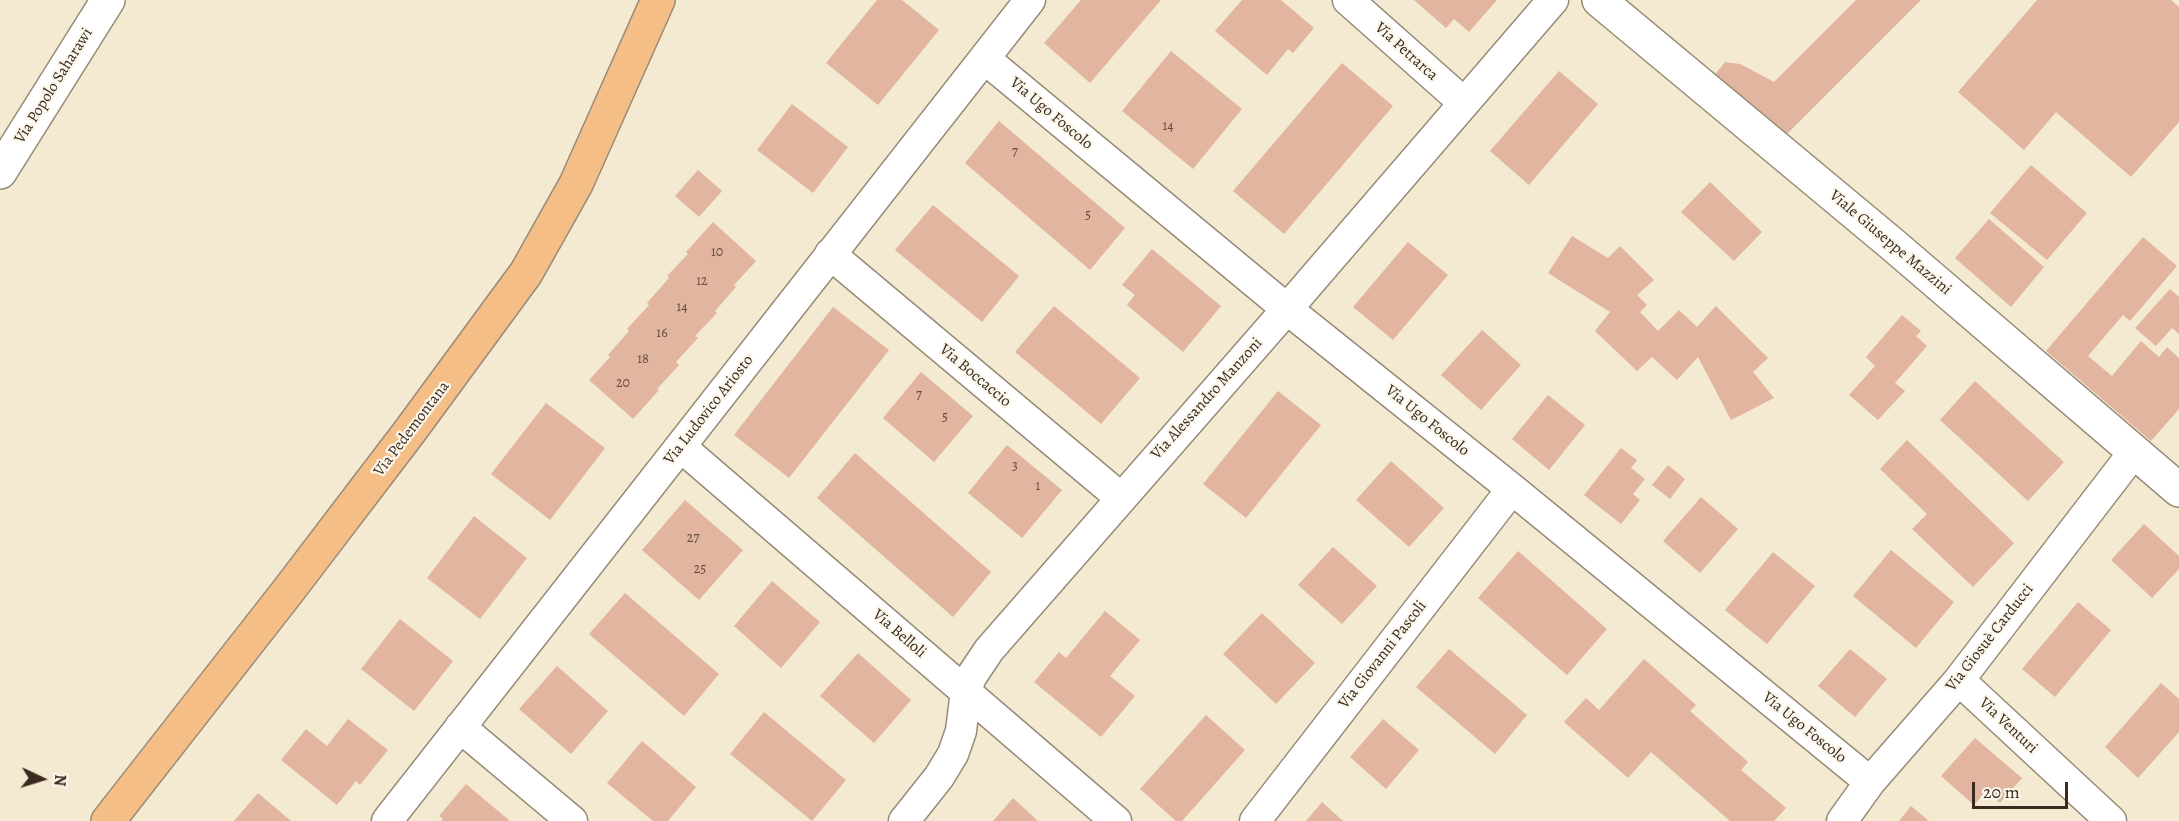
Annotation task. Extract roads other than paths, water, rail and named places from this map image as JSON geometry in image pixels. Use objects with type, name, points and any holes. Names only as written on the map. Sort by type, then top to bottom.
[{"type":"main road","name":"Via Pedemontana","points":[[108,821],[403,441],[526,273],[576,184],[658,0]]},
{"type":"street","name":"Via Popolo Saharawi","points":[[0,172],[108,0]]},
{"type":"street","name":"Via Ludovico Ariosto","points":[[387,821],[1030,0]]},
{"type":"street","name":"Via Petrarca","points":[[1348,0],[1464,104]]},
{"type":"street","name":"Via Alessandro Manzoni","points":[[904,821],[939,777],[953,753],[961,731],[966,691],[974,672],[988,650],[1287,309],[1553,0]]},
{"type":"street","name":"Viale Giuseppe Mazzini","points":[[1599,0],[1892,244],[2179,490]]},
{"type":"street","name":"Via Ugo Foscolo","points":[[985,59],[1287,309],[1512,489],[1870,782]]},
{"type":"street","name":"Via Boccaccio","points":[[830,254],[1121,498]]},
{"type":"street","name":"Via Belloli","points":[[681,447],[1116,821]]},
{"type":"street","name":"Via Giosuè Carducci","points":[[1842,821],[1870,782],[1959,680],[2134,452]]},
{"type":"street","name":"Via Giovanni Pascoli","points":[[1255,821],[1512,489]]},
{"type":"street","name":"Via Venturi","points":[[1959,680],[2110,821]]},
{"type":"street","points":[[460,728],[572,821]]}]
